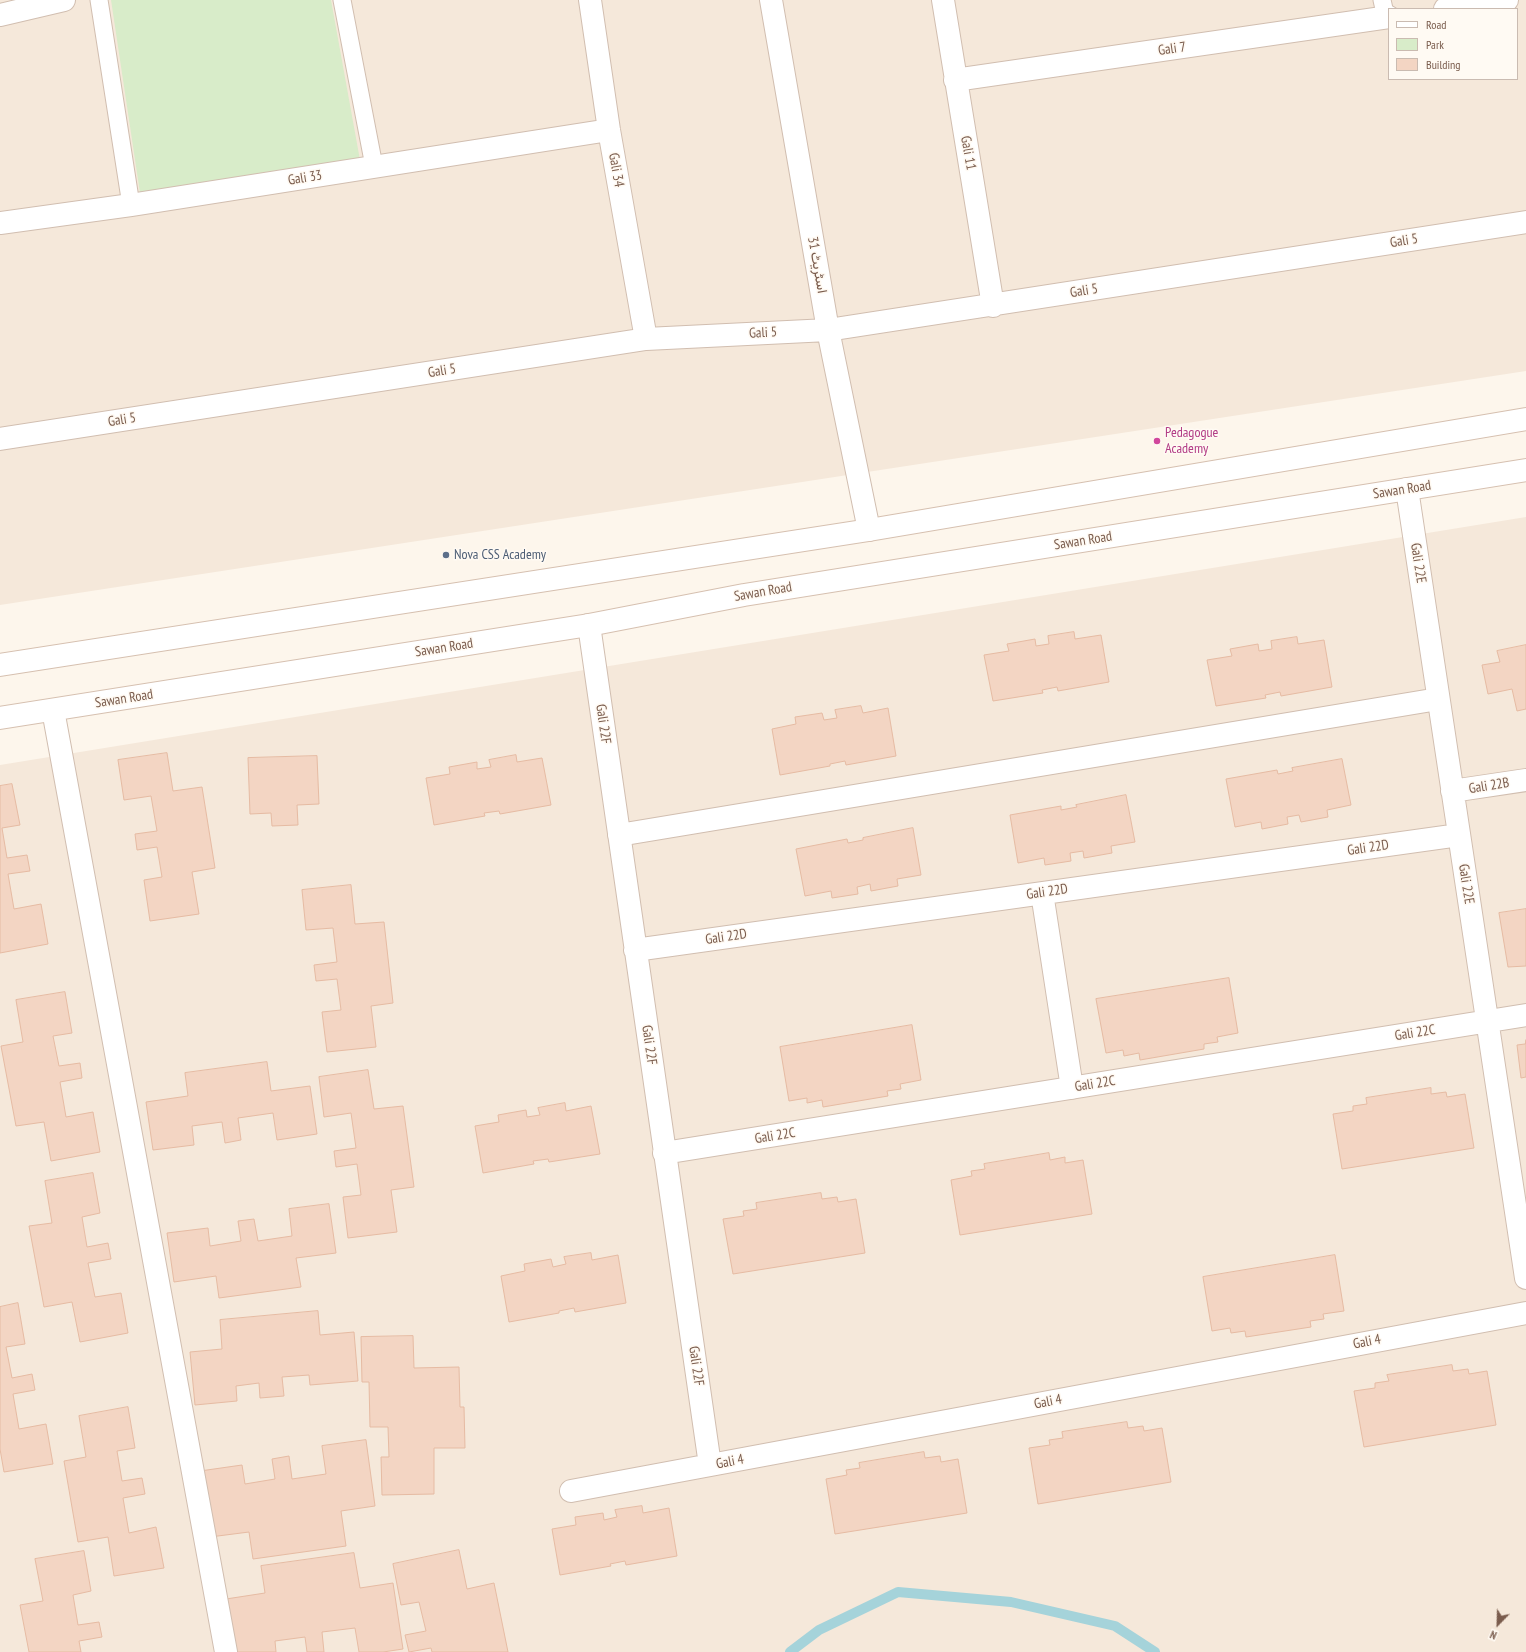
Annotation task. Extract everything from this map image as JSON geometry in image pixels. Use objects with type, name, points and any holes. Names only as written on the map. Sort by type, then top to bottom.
[{"type":"street","points":[[0,15],[64,0]]},
{"type":"street","name":"Gali 34","points":[[590,0],[609,130],[646,339]]},
{"type":"street","name":"اسٹریٹ 31","points":[[771,0],[828,330],[869,530]]},
{"type":"street","name":"Gali 11","points":[[943,0],[993,306]]},
{"type":"street","points":[[1452,8],[1506,0]]},
{"type":"street","name":"Gali 7","points":[[955,80],[1386,12]]},
{"type":"street","name":"Gali 33","points":[[0,223],[131,205],[609,130]]},
{"type":"street","name":"Gali 5","points":[[0,439],[646,339],[828,330],[993,306],[1526,222]]},
{"type":"street","points":[[0,665],[869,530],[1526,419]]},
{"type":"street","name":"Sawan Road","points":[[0,718],[589,625],[744,594],[1526,470]]},
{"type":"street","name":"Gali 22E","points":[[1407,489],[1526,1278]]},
{"type":"street","name":"Gali 22F","points":[[589,625],[710,1465]]},
{"type":"street","points":[[619,835],[1438,699]]},
{"type":"street","points":[[53,710],[226,1652]]},
{"type":"street","name":"Gali 22B","points":[[1452,792],[1526,780]]},
{"type":"street","name":"Gali 22D","points":[[635,950],[1459,835]]},
{"type":"street","points":[[1042,893],[1072,1088]]},
{"type":"street","name":"Gali 22C","points":[[664,1153],[1526,1015]]},
{"type":"street","name":"Gali 4","points":[[571,1492],[1526,1313]]},
{"type":"lane","points":[[99,0],[131,205]]},
{"type":"lane","points":[[342,0],[374,166]]},
{"type":"shaded area","points":[[0,0],[1526,0],[1526,371],[0,605]]},
{"type":"shaded area","points":[[1526,517],[1526,1652],[0,1652],[0,765]]},
{"type":"green space","points":[[111,0],[331,0],[360,160],[140,193]]},
{"type":"building","points":[[1074,632],[1075,639],[1101,635],[1109,682],[1058,691],[1057,687],[1042,690],[1043,693],[993,701],[984,655],[1009,651],[1007,644],[1035,639],[1036,646],[1049,644],[1048,636]]},
{"type":"building","points":[[1297,637],[1298,644],[1324,640],[1332,687],[1281,696],[1280,692],[1265,695],[1266,698],[1216,706],[1207,660],[1232,656],[1230,649],[1258,644],[1259,651],[1272,649],[1271,641]]},
{"type":"building","points":[[1526,645],[1526,709],[1517,711],[1512,689],[1488,694],[1482,665],[1500,662],[1497,651]]},
{"type":"building","points":[[861,706],[863,713],[888,708],[896,756],[846,765],[845,761],[830,764],[830,766],[780,775],[772,729],[796,724],[795,717],[822,713],[824,720],[837,718],[835,710]]},
{"type":"building","points":[[167,753],[173,791],[202,787],[215,868],[192,872],[199,914],[150,921],[144,880],[162,877],[157,847],[137,850],[135,834],[157,831],[151,796],[124,800],[118,760]]},
{"type":"building","points":[[516,755],[517,762],[542,758],[551,805],[500,814],[499,811],[484,813],[485,816],[434,825],[426,778],[450,774],[449,767],[477,762],[477,769],[491,767],[489,760]]},
{"type":"building","points":[[317,756],[319,804],[297,805],[298,825],[272,826],[271,813],[250,814],[248,758]]},
{"type":"building","points":[[1342,759],[1351,805],[1327,810],[1328,817],[1301,822],[1299,815],[1287,817],[1288,824],[1262,829],[1261,822],[1235,827],[1226,779],[1277,770],[1278,774],[1293,771],[1292,768]]},
{"type":"building","points":[[12,784],[20,825],[2,828],[7,858],[27,855],[30,871],[8,874],[14,909],[41,904],[48,944],[0,953],[0,786]]},
{"type":"building","points":[[1126,795],[1135,842],[1111,846],[1112,853],[1084,858],[1083,851],[1070,853],[1071,861],[1045,865],[1044,858],[1018,863],[1010,815],[1061,806],[1061,810],[1077,807],[1076,805]]},
{"type":"building","points":[[913,828],[921,875],[897,879],[898,886],[871,891],[870,884],[857,887],[858,894],[832,898],[831,891],[805,896],[796,849],[847,839],[848,843],[863,840],[863,838]]},
{"type":"building","points":[[351,885],[355,924],[384,922],[393,1003],[371,1006],[376,1047],[327,1052],[322,1012],[341,1010],[337,979],[316,981],[314,965],[337,962],[333,928],[306,930],[302,890]]},
{"type":"building","points":[[1526,909],[1526,966],[1508,967],[1499,913]]},
{"type":"building","points":[[1229,978],[1238,1033],[1217,1037],[1218,1042],[1204,1044],[1204,1049],[1140,1060],[1139,1053],[1124,1056],[1123,1050],[1106,1053],[1096,999]]},
{"type":"building","points":[[65,992],[72,1033],[53,1036],[59,1066],[80,1063],[82,1078],[60,1082],[66,1117],[93,1112],[100,1152],[51,1161],[44,1122],[16,1126],[1,1046],[23,1042],[16,1000]]},
{"type":"building","points":[[912,1025],[921,1080],[900,1084],[901,1089],[887,1091],[888,1096],[823,1107],[822,1100],[807,1103],[807,1098],[789,1101],[780,1047]]},
{"type":"building","points":[[1526,1040],[1526,1077],[1521,1078],[1517,1045],[1525,1044]]},
{"type":"building","points":[[267,1062],[271,1091],[310,1086],[317,1134],[277,1140],[273,1113],[238,1118],[241,1140],[225,1143],[222,1122],[192,1126],[194,1145],[153,1150],[146,1102],[188,1096],[185,1073]]},
{"type":"building","points":[[368,1070],[374,1109],[403,1106],[414,1187],[391,1190],[397,1232],[348,1238],[343,1197],[361,1195],[357,1164],[336,1167],[334,1151],[356,1148],[351,1113],[324,1117],[319,1077]]},
{"type":"building","points":[[1431,1088],[1431,1094],[1446,1092],[1447,1097],[1465,1094],[1474,1148],[1342,1169],[1333,1114],[1353,1111],[1353,1106],[1367,1104],[1366,1098]]},
{"type":"building","points":[[565,1103],[566,1111],[591,1106],[600,1154],[549,1162],[548,1159],[533,1161],[534,1164],[483,1173],[475,1126],[499,1122],[498,1115],[526,1110],[527,1117],[540,1115],[538,1108]]},
{"type":"building","points":[[1049,1153],[1050,1160],[1065,1157],[1065,1163],[1083,1160],[1092,1214],[960,1235],[951,1180],[972,1176],[971,1171],[985,1169],[984,1164]]},
{"type":"building","points":[[93,1173],[100,1213],[82,1217],[87,1247],[108,1243],[111,1259],[88,1263],[95,1297],[121,1293],[128,1333],[80,1342],[72,1302],[44,1307],[29,1226],[52,1223],[45,1181]]},
{"type":"building","points":[[821,1193],[822,1199],[837,1197],[838,1202],[856,1199],[865,1253],[733,1274],[723,1219],[744,1216],[743,1211],[757,1209],[756,1203]]},
{"type":"building","points":[[329,1204],[336,1253],[296,1258],[301,1287],[219,1298],[216,1276],[174,1282],[167,1233],[208,1228],[210,1246],[241,1241],[238,1221],[254,1219],[258,1241],[292,1236],[289,1209]]},
{"type":"building","points":[[591,1253],[592,1260],[618,1255],[626,1303],[575,1312],[574,1308],[559,1311],[559,1313],[509,1322],[501,1276],[525,1271],[524,1264],[551,1259],[553,1267],[566,1264],[564,1257]]},
{"type":"building","points":[[1335,1255],[1344,1311],[1323,1314],[1324,1319],[1310,1321],[1311,1327],[1246,1337],[1245,1331],[1231,1333],[1230,1328],[1212,1331],[1203,1277]]},
{"type":"building","points":[[18,1303],[25,1344],[6,1347],[12,1378],[32,1374],[35,1390],[13,1394],[19,1429],[46,1424],[53,1464],[4,1472],[0,1449],[0,1307]]},
{"type":"building","points":[[318,1311],[320,1335],[354,1332],[358,1381],[310,1385],[309,1375],[282,1377],[284,1396],[260,1398],[259,1383],[236,1386],[237,1401],[195,1405],[190,1352],[222,1349],[220,1320]]},
{"type":"building","points":[[413,1336],[414,1368],[459,1367],[460,1407],[464,1407],[465,1448],[434,1448],[434,1494],[382,1495],[381,1457],[389,1457],[388,1427],[370,1427],[369,1382],[362,1382],[361,1337]]},
{"type":"building","points":[[1452,1365],[1453,1371],[1468,1369],[1469,1374],[1487,1371],[1496,1425],[1364,1447],[1354,1391],[1375,1388],[1375,1383],[1389,1381],[1387,1375]]},
{"type":"building","points":[[128,1407],[135,1448],[117,1451],[122,1481],[142,1478],[145,1494],[123,1498],[129,1533],[156,1527],[164,1568],[114,1576],[108,1537],[78,1542],[64,1461],[86,1457],[79,1416]]},
{"type":"building","points":[[1127,1422],[1128,1428],[1143,1426],[1144,1431],[1162,1428],[1171,1482],[1038,1504],[1029,1448],[1050,1445],[1049,1440],[1063,1438],[1062,1432]]},
{"type":"building","points":[[366,1440],[375,1506],[341,1511],[346,1546],[253,1559],[249,1532],[210,1537],[200,1471],[242,1465],[245,1484],[275,1479],[272,1459],[289,1456],[292,1479],[326,1474],[322,1446]]},
{"type":"building","points":[[924,1452],[925,1458],[940,1456],[941,1462],[958,1459],[967,1513],[835,1534],[826,1479],[847,1475],[846,1470],[860,1468],[859,1463]]},
{"type":"building","points":[[642,1506],[643,1513],[669,1508],[677,1556],[626,1565],[625,1561],[610,1564],[611,1566],[560,1575],[552,1529],[576,1525],[575,1517],[603,1513],[604,1520],[617,1517],[615,1510]]},
{"type":"building","points":[[459,1550],[467,1589],[494,1583],[508,1652],[432,1652],[431,1648],[409,1652],[405,1635],[426,1631],[419,1602],[401,1605],[393,1564]]},
{"type":"building","points":[[84,1551],[91,1591],[73,1595],[78,1625],[99,1622],[102,1637],[79,1641],[81,1652],[29,1652],[20,1605],[43,1601],[35,1559]]},
{"type":"building","points":[[354,1553],[360,1588],[393,1583],[403,1649],[383,1652],[359,1652],[355,1628],[322,1632],[324,1652],[307,1652],[305,1637],[275,1641],[276,1652],[234,1652],[226,1599],[265,1593],[261,1566]]},
{"type":"waterway","points":[[790,1652],[819,1630],[898,1592],[1011,1602],[1115,1626],[1155,1652]]},
{"type":"place","name":"Pedagogue Academy","points":[[1157,441]]},
{"type":"place","name":"Nova CSS Academy","points":[[446,555]]}]
